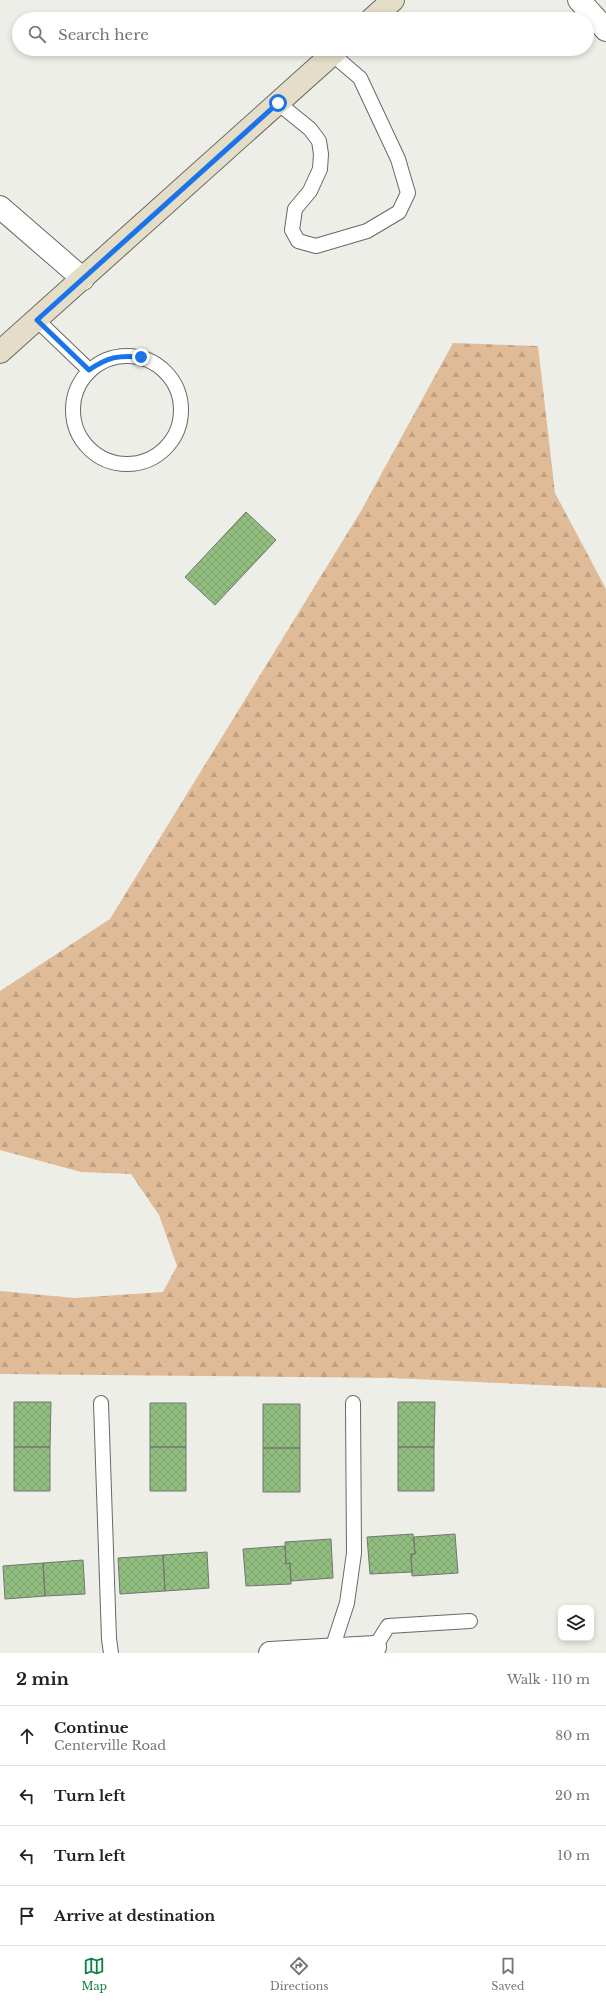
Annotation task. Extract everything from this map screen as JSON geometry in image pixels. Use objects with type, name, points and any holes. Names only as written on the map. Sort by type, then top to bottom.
[{"type":"main road","points":[[380,12],[393,0]]},
{"type":"main road","points":[[0,352],[331,56]]},
{"type":"street","points":[[579,0],[590,12]]},
{"type":"street","points":[[594,17],[606,30]]},
{"type":"street","points":[[0,207],[83,279]]},
{"type":"street","points":[[270,1653],[375,1647]]},
{"type":"lane","points":[[278,103],[310,129],[319,141],[321,154],[320,169],[310,191],[295,209],[292,230],[298,241],[316,246],[330,242],[367,231],[399,212],[408,193],[398,159],[360,78],[339,56]]},
{"type":"lane","points":[[37,320],[89,370]]},
{"type":"lane","points":[[123,355],[141,357],[163,369],[172,378],[180,394],[182,413],[178,431],[168,447],[154,458],[143,462],[120,464],[103,459],[88,449],[78,435],[73,418],[73,401],[79,384],[89,370],[104,360],[123,355]]},
{"type":"lane","points":[[101,1403],[109,1639],[111,1653]]},
{"type":"lane","points":[[342,1650],[354,1553],[353,1403]]},
{"type":"lane","points":[[375,1647],[388,1626],[470,1621]]},
{"type":"green space","points":[[453,343],[538,346],[555,493],[606,589],[606,1388],[391,1378],[0,1374],[0,1291],[74,1298],[163,1292],[177,1266],[159,1215],[131,1174],[81,1172],[0,1150],[0,991],[110,919],[361,511]]},
{"type":"building","points":[[246,512],[276,540],[215,605],[185,577]]},
{"type":"building","points":[[14,1402],[51,1402],[50,1447],[14,1447]]},
{"type":"building","points":[[398,1402],[435,1402],[434,1447],[398,1447]]},
{"type":"building","points":[[150,1403],[186,1403],[186,1447],[150,1447]]},
{"type":"building","points":[[263,1404],[300,1404],[300,1448],[263,1448]]},
{"type":"building","points":[[14,1447],[50,1447],[50,1491],[14,1491]]},
{"type":"building","points":[[150,1447],[186,1447],[186,1491],[150,1491]]},
{"type":"building","points":[[398,1447],[434,1447],[434,1491],[398,1491]]},
{"type":"building","points":[[263,1448],[300,1448],[300,1492],[263,1492]]},
{"type":"building","points":[[413,1534],[415,1554],[411,1554],[412,1572],[370,1574],[367,1537]]},
{"type":"building","points":[[455,1534],[458,1573],[412,1576],[411,1554],[415,1554],[414,1537]]},
{"type":"building","points":[[331,1539],[333,1578],[291,1581],[290,1563],[286,1564],[285,1542]]},
{"type":"building","points":[[285,1546],[286,1564],[290,1563],[291,1584],[246,1586],[243,1549]]},
{"type":"building","points":[[207,1552],[209,1588],[165,1591],[163,1555]]},
{"type":"building","points":[[163,1555],[165,1591],[120,1594],[118,1558]]},
{"type":"building","points":[[83,1560],[85,1594],[45,1596],[43,1563]]},
{"type":"building","points":[[43,1563],[45,1596],[5,1599],[3,1566]]},
{"type":"route","points":[[141,357],[123,355],[104,360],[89,370],[37,320],[278,103]]}]
